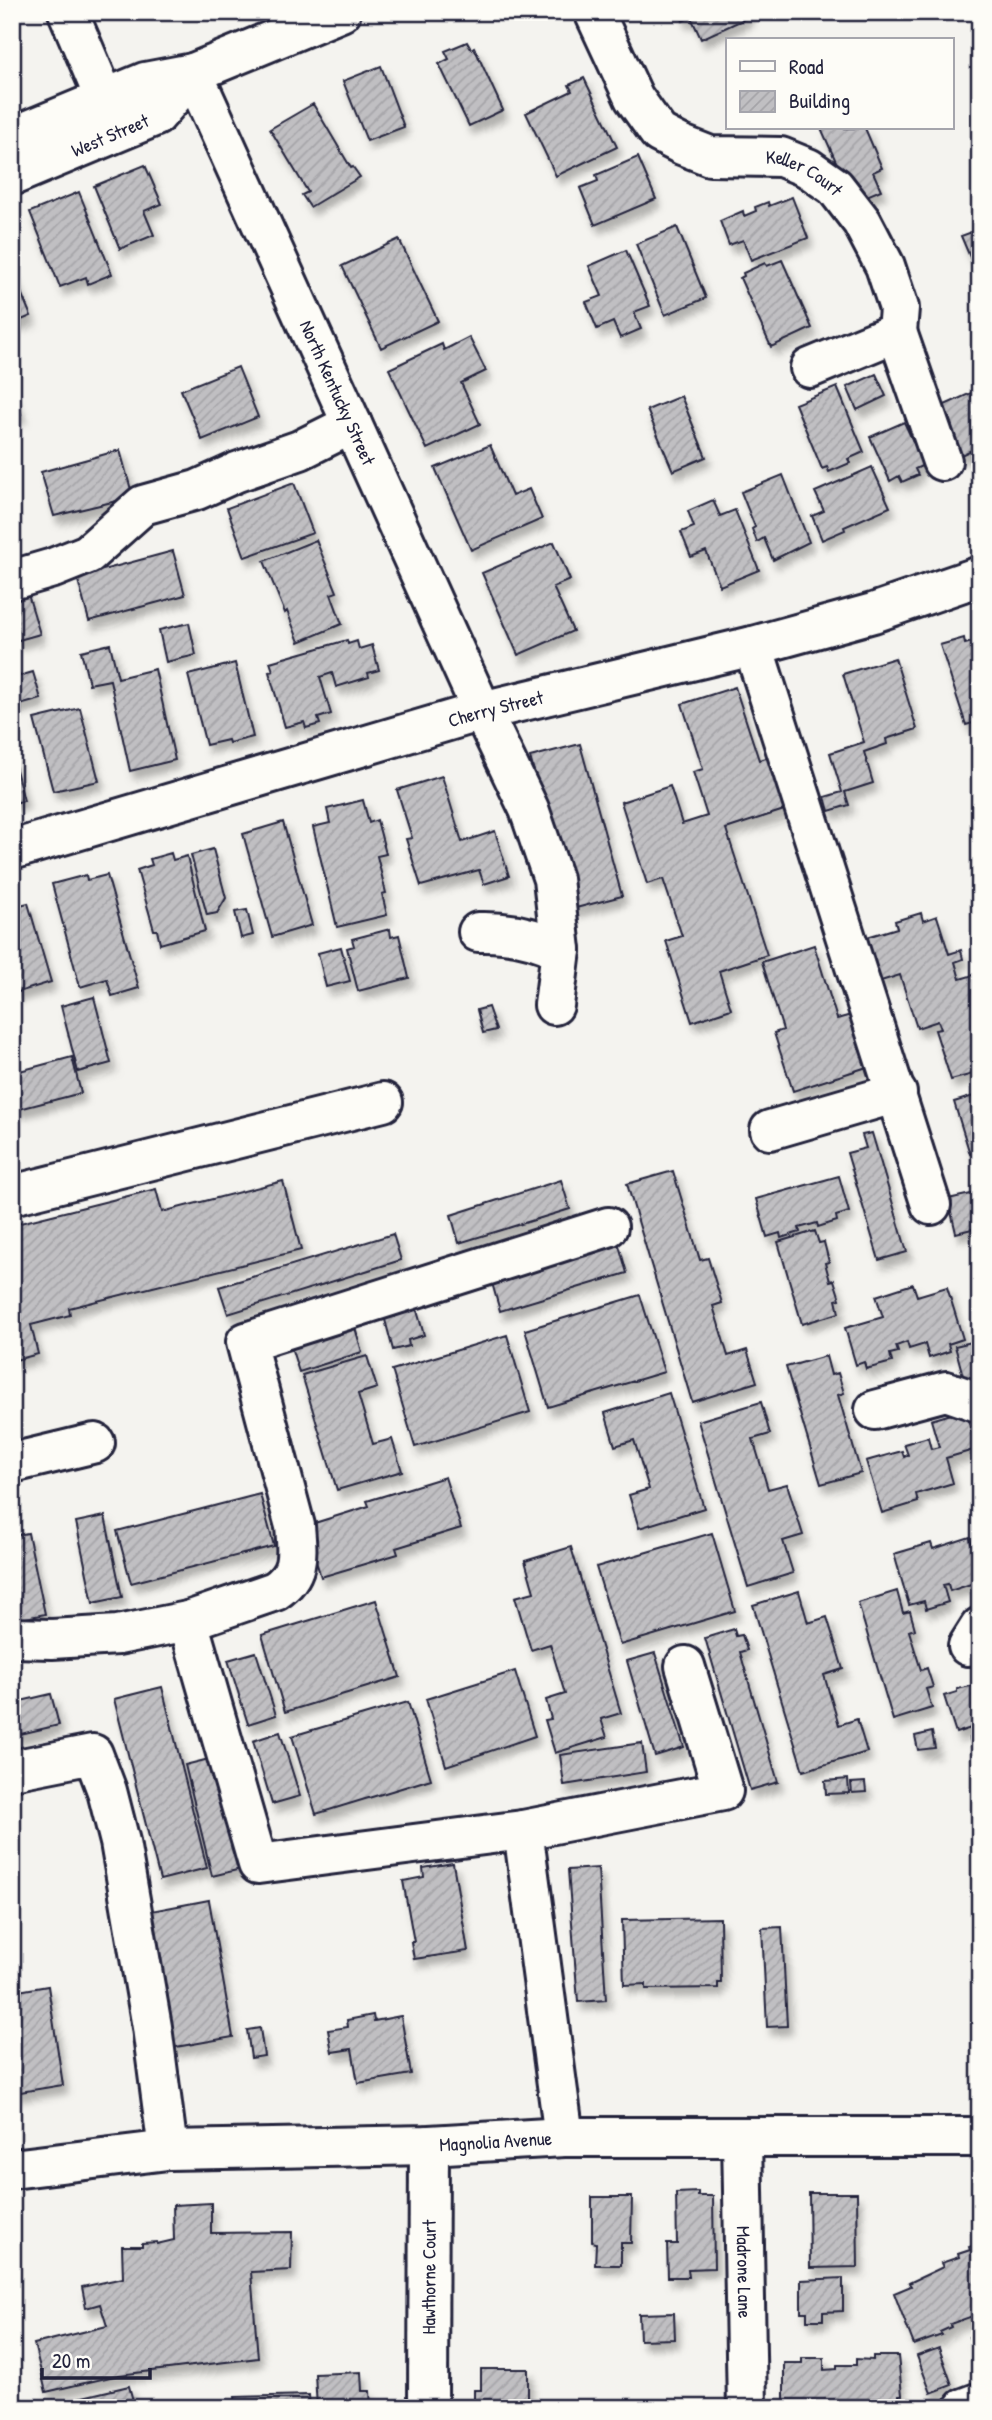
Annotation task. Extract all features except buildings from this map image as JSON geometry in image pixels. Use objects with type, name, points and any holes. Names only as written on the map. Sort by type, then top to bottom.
[{"type":"street","points":[[68,12],[104,97]]},
{"type":"street","name":"West Street","points":[[12,137],[104,97],[145,82],[193,73],[341,12]]},
{"type":"street","name":"Keller Court","points":[[594,12],[634,98],[659,133],[710,156],[781,157],[808,168],[835,187],[862,222],[885,266],[899,308],[897,332],[942,461]]},
{"type":"street","name":"West Street","points":[[12,176],[156,116],[193,73]]},
{"type":"street","name":"North Kentucky Street","points":[[193,73],[528,808],[553,879],[561,950],[554,1005]]},
{"type":"street","points":[[810,369],[897,332]]},
{"type":"street","points":[[12,580],[88,554],[143,505],[197,490],[237,472],[300,450],[352,424]]},
{"type":"street","name":"Cherry Street","points":[[12,850],[482,711],[753,646],[873,613],[980,576]]},
{"type":"street","points":[[753,646],[932,1205]]},
{"type":"street","points":[[478,932],[511,934],[542,940],[561,950]]},
{"type":"street","points":[[770,1130],[897,1093]]},
{"type":"street","points":[[12,1195],[383,1102]]},
{"type":"street","points":[[12,1637],[52,1639],[118,1635],[188,1621],[275,1591],[288,1583],[297,1555],[295,1526],[246,1342],[608,1227]]},
{"type":"street","points":[[875,1410],[946,1391],[979,1404]]},
{"type":"street","points":[[12,1463],[95,1443]]},
{"type":"street","points":[[188,1621],[258,1864],[523,1830],[723,1791],[685,1666]]},
{"type":"street","points":[[12,1770],[93,1754],[107,1791],[120,1842],[152,2027],[168,2150]]},
{"type":"street","points":[[523,1830],[564,2137]]},
{"type":"street","name":"Magnolia Avenue","points":[[12,2169],[168,2150],[429,2145],[564,2137],[980,2137]]},
{"type":"street","name":"Madrone Lane","points":[[742,2137],[747,2408]]},
{"type":"street","name":"Hawthorne Court","points":[[428,2408],[429,2145]]},
{"type":"street","points":[[964,2408],[980,2402]]}]
